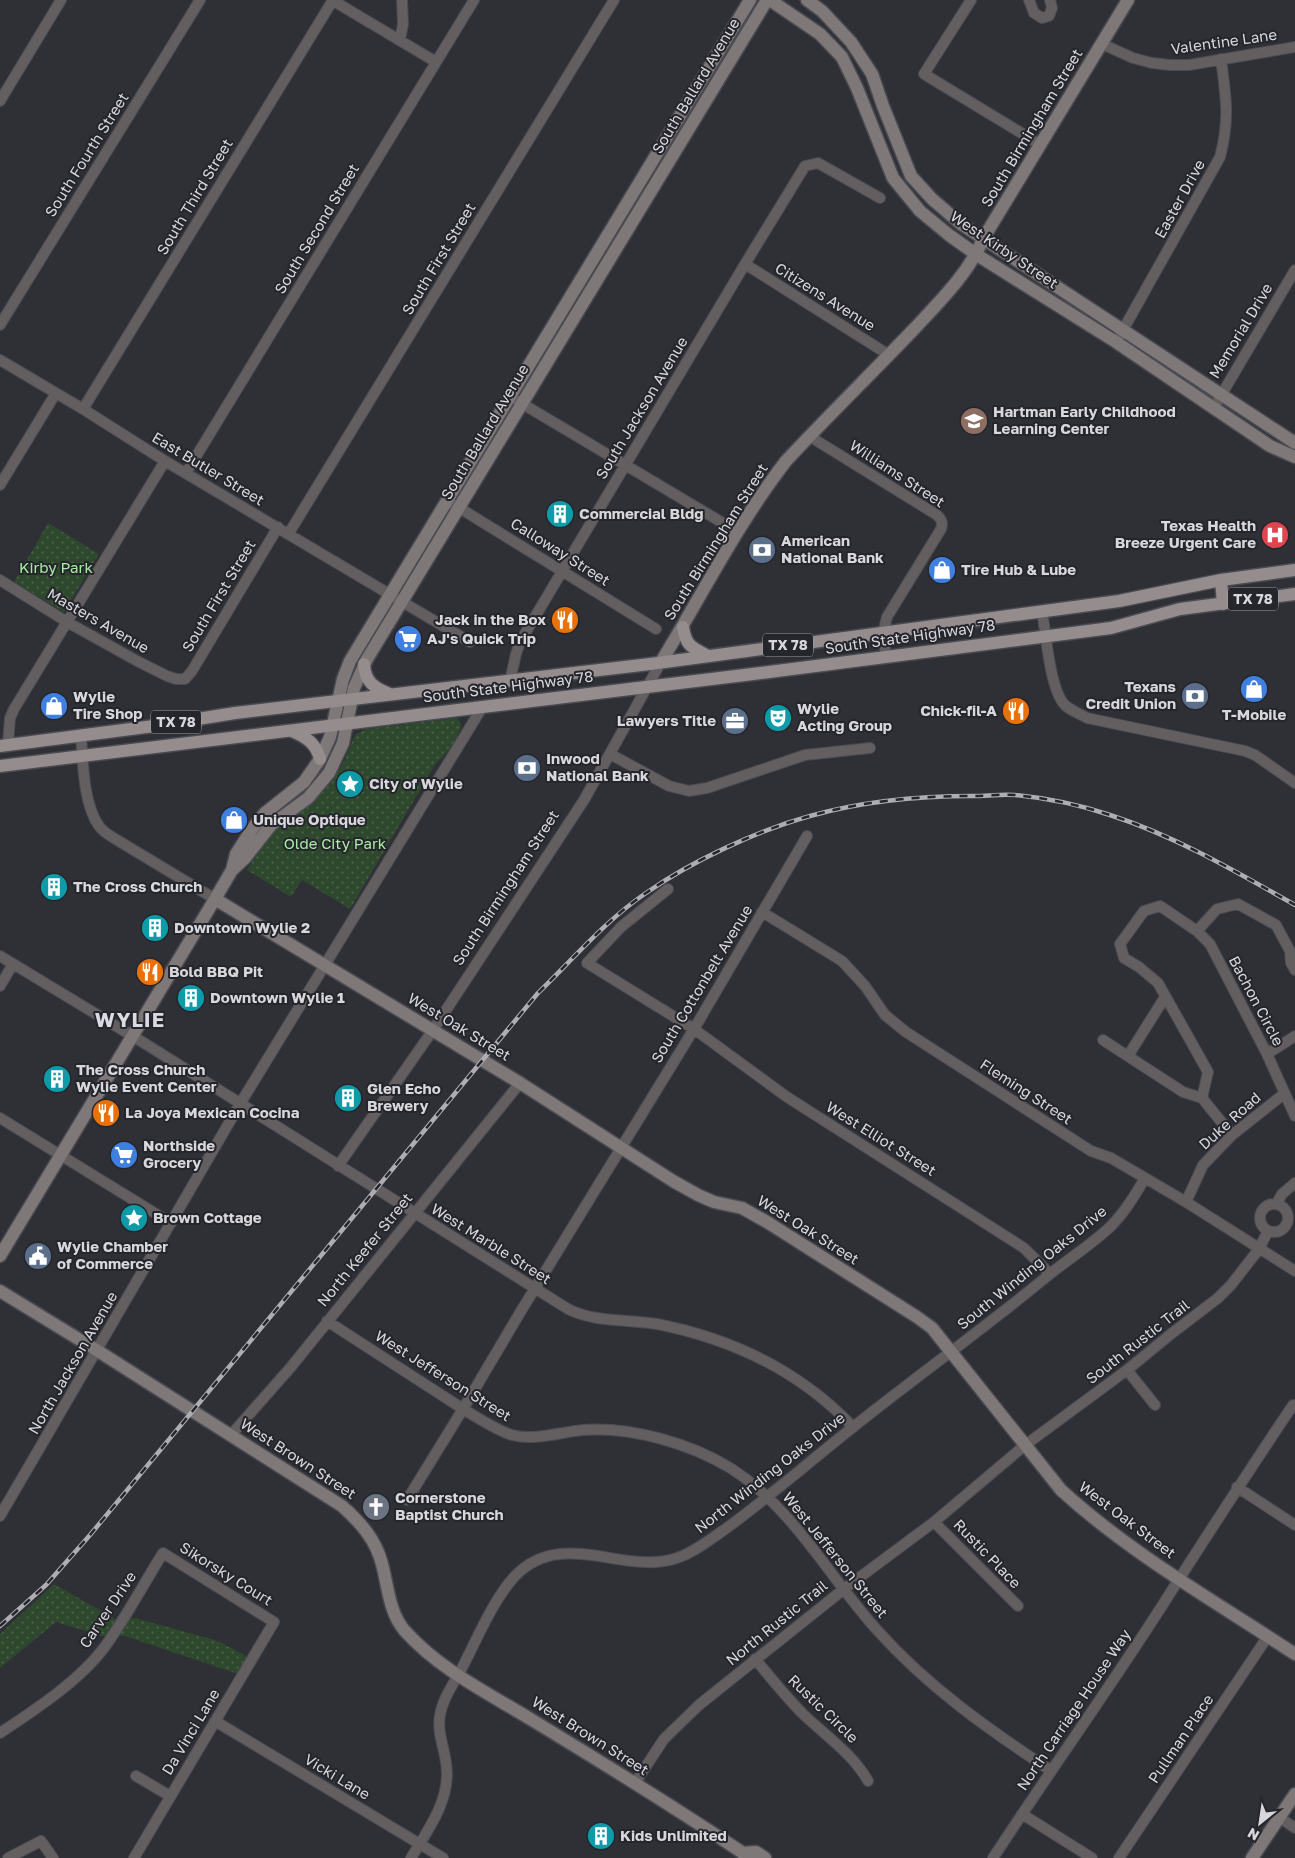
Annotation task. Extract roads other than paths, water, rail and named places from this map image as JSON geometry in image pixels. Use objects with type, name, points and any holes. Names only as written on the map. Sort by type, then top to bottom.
[{"type":"main road","name":"South Ballard Avenue","points":[[232,870],[245,858],[271,825],[308,798],[324,781],[339,753],[348,723],[357,680],[364,664],[459,508],[515,400],[612,227],[750,0]]},
{"type":"main road","name":"South Ballard Avenue","points":[[0,1256],[215,899],[232,870],[236,854],[252,829],[272,808],[304,782],[320,759],[329,740],[343,679],[350,661],[448,501],[624,234],[769,0]]},
{"type":"main road","name":"West Kirby Street","points":[[769,0],[820,34],[842,57],[857,88],[893,178],[920,211],[949,236],[977,255],[1116,342],[1270,446],[1295,457]]},
{"type":"main road","name":"West Kirby Street","points":[[807,0],[852,42],[872,74],[912,176],[932,200],[983,239],[1295,443]]},
{"type":"main road","name":"South Birmingham Street","points":[[661,662],[738,532],[786,461],[889,355],[953,285],[977,255],[983,239],[1128,0]]},
{"type":"main road","points":[[612,227],[624,234]]},
{"type":"main road","name":"South State Highway 78","points":[[352,698],[661,662],[1119,601],[1221,580],[1295,570]]},
{"type":"main road","points":[[1221,580],[1222,604]]},
{"type":"main road","name":"South State Highway 78","points":[[348,723],[1111,628],[1180,609],[1295,594]]},
{"type":"main road","points":[[683,626],[685,641],[708,656]]},
{"type":"main road","points":[[364,664],[364,672],[369,683],[378,690],[390,694]]},
{"type":"main road","name":"TX 78","points":[[4,745],[352,698]]},
{"type":"main road","name":"TX 78","points":[[0,766],[348,723]]},
{"type":"main road","points":[[292,731],[309,740],[318,751],[320,759]]},
{"type":"main road","name":"West Oak Street","points":[[215,899],[520,1083],[698,1195],[714,1202],[742,1208],[917,1317],[932,1328],[1024,1446],[1061,1490],[1081,1509],[1135,1550],[1295,1654]]},
{"type":"main road","name":"West Brown Street","points":[[0,1291],[342,1506],[361,1523],[375,1545],[382,1563],[391,1605],[404,1630],[435,1660],[635,1783],[744,1856],[756,1852],[764,1858]]},
{"type":"main road","points":[[1252,1858],[1295,1794]]},
{"type":"street","points":[[0,101],[60,0]]},
{"type":"street","name":"South Fourth Street","points":[[0,325],[200,0]]},
{"type":"street","points":[[332,0],[436,62]]},
{"type":"street","name":"South Third Street","points":[[83,409],[332,0]]},
{"type":"street","points":[[400,40],[403,24],[402,0]]},
{"type":"street","name":"South Second Street","points":[[186,473],[474,0]]},
{"type":"street","name":"South First Street","points":[[289,533],[614,0]]},
{"type":"street","points":[[972,0],[924,74],[1041,145]]},
{"type":"street","points":[[1029,0],[1034,13],[1042,18],[1049,16],[1052,8],[1050,0]]},
{"type":"street","name":"Valentine Lane","points":[[1102,44],[1134,58],[1152,63],[1189,65],[1295,47]]},
{"type":"street","name":"Easter Drive","points":[[1116,342],[1124,331],[1220,157],[1226,134],[1227,113],[1221,59]]},
{"type":"street","name":"South Jackson Avenue","points":[[510,681],[520,642],[805,166],[818,163],[880,198]]},
{"type":"street","name":"Citizens Avenue","points":[[745,264],[889,355]]},
{"type":"street","name":"Memorial Drive","points":[[1213,409],[1295,270]]},
{"type":"street","name":"East Butler Street","points":[[0,360],[83,409],[165,461],[470,642]]},
{"type":"street","points":[[0,485],[56,393]]},
{"type":"street","points":[[515,400],[738,532]]},
{"type":"street","name":"Williams Street","points":[[809,436],[937,514],[941,519],[941,529],[887,617],[883,633],[886,656]]},
{"type":"street","points":[[4,745],[10,718],[165,461]]},
{"type":"street","name":"Calloway Street","points":[[448,501],[656,629]]},
{"type":"street","name":"South First Street","points":[[185,678],[192,671],[278,527]]},
{"type":"street","name":"Masters Avenue","points":[[0,580],[67,622],[167,676],[176,679],[185,678]]},
{"type":"street","points":[[1042,611],[1052,678],[1057,693],[1065,705],[1087,718],[1255,754],[1295,783]]},
{"type":"street","name":"South Birmingham Street","points":[[338,1166],[433,1030],[584,800],[661,662]]},
{"type":"street","points":[[324,966],[483,706]]},
{"type":"street","points":[[81,735],[90,810],[102,829],[215,899]]},
{"type":"street","points":[[610,754],[669,786],[689,791],[707,788],[805,755],[870,748]]},
{"type":"street","name":"South Cottonbelt Avenue","points":[[407,1500],[694,1029],[807,836]]},
{"type":"street","name":"West Elliot Street","points":[[668,889],[616,932],[587,963],[694,1029],[787,1097],[1024,1248],[1050,1274]]},
{"type":"street","points":[[1197,931],[1217,909],[1238,904],[1276,926],[1290,951],[1291,963],[1295,970]]},
{"type":"street","name":"Bachon Circle","points":[[1202,1098],[1208,1072],[1164,997],[1158,983],[1139,967],[1124,958],[1120,944],[1144,911],[1160,906],[1197,931],[1210,944],[1267,1054],[1295,1116]]},
{"type":"street","name":"Fleming Street","points":[[762,912],[842,961],[865,986],[885,1015],[906,1032],[1090,1151],[1111,1158],[1186,1202],[1295,1271]]},
{"type":"street","name":"West Marble Street","points":[[0,956],[132,1035],[414,1214],[581,1316],[594,1319],[632,1320],[658,1325],[713,1337],[739,1347],[791,1375],[833,1406],[852,1428]]},
{"type":"street","points":[[0,986],[13,964]]},
{"type":"street","name":"North Jackson Avenue","points":[[0,1516],[98,1351],[240,1104],[324,966]]},
{"type":"street","points":[[1128,1056],[1164,997]]},
{"type":"street","points":[[1267,1054],[1295,1036]]},
{"type":"street","points":[[1103,1040],[1184,1092],[1202,1098],[1232,1135]]},
{"type":"street","name":"North Keefer Street","points":[[231,1435],[291,1367],[326,1321],[520,1083]]},
{"type":"street","name":"Duke Road","points":[[1186,1202],[1203,1165],[1232,1135],[1285,1093]]},
{"type":"street","points":[[0,1118],[171,1223]]},
{"type":"street","name":"South Winding Oaks Drive","points":[[950,1352],[1021,1299],[1110,1228],[1128,1207],[1145,1178]]},
{"type":"street","points":[[1277,1203],[1285,1208],[1289,1215],[1288,1223],[1278,1232],[1268,1230],[1261,1223],[1260,1214],[1266,1206],[1277,1203],[1282,1194],[1295,1183]]},
{"type":"street","name":"South Rustic Trail","points":[[1024,1446],[1128,1370],[1218,1298],[1231,1285],[1259,1249],[1268,1230]]},
{"type":"street","name":"West Jefferson Street","points":[[326,1321],[463,1409],[514,1436],[552,1435],[585,1430],[615,1431],[643,1435],[679,1444],[730,1468],[756,1486],[783,1511],[877,1630],[910,1664],[944,1696],[990,1730],[1050,1770]]},
{"type":"street","name":"North Winding Oaks Drive","points":[[411,1858],[444,1798],[447,1782],[446,1764],[439,1728],[439,1718],[444,1699],[498,1599],[516,1576],[538,1561],[565,1553],[593,1554],[631,1561],[654,1562],[676,1559],[694,1551],[768,1496],[950,1352]]},
{"type":"street","points":[[1128,1370],[1155,1405]]},
{"type":"street","name":"North Carriage House Way","points":[[993,1858],[1294,1405]]},
{"type":"street","name":"North Rustic Trail","points":[[635,1783],[664,1739],[698,1706],[844,1589],[934,1522],[1024,1446]]},
{"type":"street","points":[[1238,1487],[1295,1524]]},
{"type":"street","name":"Rustic Place","points":[[934,1522],[1018,1606]]},
{"type":"street","name":"Sikorsky Court","points":[[163,1553],[274,1622]]},
{"type":"street","name":"Carver Drive","points":[[0,1733],[32,1712],[89,1664],[106,1646],[163,1553]]},
{"type":"street","name":"Da Vinci Lane","points":[[134,1858],[274,1622]]},
{"type":"street","name":"Pullman Place","points":[[1119,1858],[1268,1636]]},
{"type":"street","name":"Rustic Circle","points":[[755,1659],[802,1713],[856,1762],[868,1781]]},
{"type":"street","name":"Vicki Lane","points":[[215,1721],[443,1858]]},
{"type":"street","points":[[136,1776],[170,1796]]},
{"type":"street","points":[[1022,1814],[1092,1858]]},
{"type":"street","points":[[1279,1818],[1295,1828]]},
{"type":"street","points":[[8,1858],[41,1841],[53,1858]]},
{"type":"railway","points":[[0,1626],[46,1585],[90,1535],[538,993],[617,915],[646,893],[683,870],[725,848],[768,830],[830,811],[870,803],[911,798],[1015,795],[1051,800],[1099,811],[1158,833],[1204,855],[1295,905]]},
{"type":"place","name":"Hartman Early Childhood Learning Center","points":[[974,421]]},
{"type":"place","name":"Commercial Bldg","points":[[560,514]]},
{"type":"place","name":"Texas Health Breeze Urgent Care","points":[[1275,535]]},
{"type":"place","name":"American National Bank","points":[[762,550]]},
{"type":"place","name":"Tire Hub & Lube","points":[[942,570]]},
{"type":"place","name":"Jack in the Box","points":[[565,620]]},
{"type":"place","name":"AJ's Quick Trip","points":[[408,639]]},
{"type":"place","name":"T-Mobile","points":[[1254,689]]},
{"type":"place","name":"Texans Credit Union","points":[[1195,696]]},
{"type":"place","name":"Wylie Tire Shop","points":[[54,706]]},
{"type":"place","name":"Chick-fil-A","points":[[1016,711]]},
{"type":"place","name":"Wylie Acting Group","points":[[778,718]]},
{"type":"place","name":"Lawyers Title","points":[[735,721]]},
{"type":"place","name":"Inwood National Bank","points":[[527,768]]},
{"type":"place","name":"City of Wylie","points":[[350,784]]},
{"type":"place","name":"Unique Optique","points":[[234,820]]},
{"type":"place","name":"The Cross Church","points":[[54,887]]},
{"type":"place","name":"Downtown Wylie 2","points":[[155,928]]},
{"type":"place","name":"Bold BBQ Pit","points":[[150,972]]},
{"type":"place","name":"Downtown Wylie 1","points":[[191,998]]},
{"type":"place","name":"The Cross Church Wylie Event Center","points":[[57,1079]]},
{"type":"place","name":"Glen Echo Brewery","points":[[348,1098]]},
{"type":"place","name":"La Joya Mexican Cocina","points":[[106,1113]]},
{"type":"place","name":"Northside Grocery","points":[[124,1155]]},
{"type":"place","name":"Brown Cottage","points":[[134,1218]]},
{"type":"place","name":"Wylie Chamber of Commerce","points":[[38,1256]]},
{"type":"place","name":"Cornerstone Baptist Church","points":[[376,1507]]},
{"type":"place","name":"Kids Unlimited","points":[[601,1836]]},
{"type":"district","name":"WYLIE","points":[[130,1020]]},
{"type":"park label","name":"Kirby Park","points":[[56,568]]},
{"type":"park label","name":"Olde City Park","points":[[335,844]]}]
